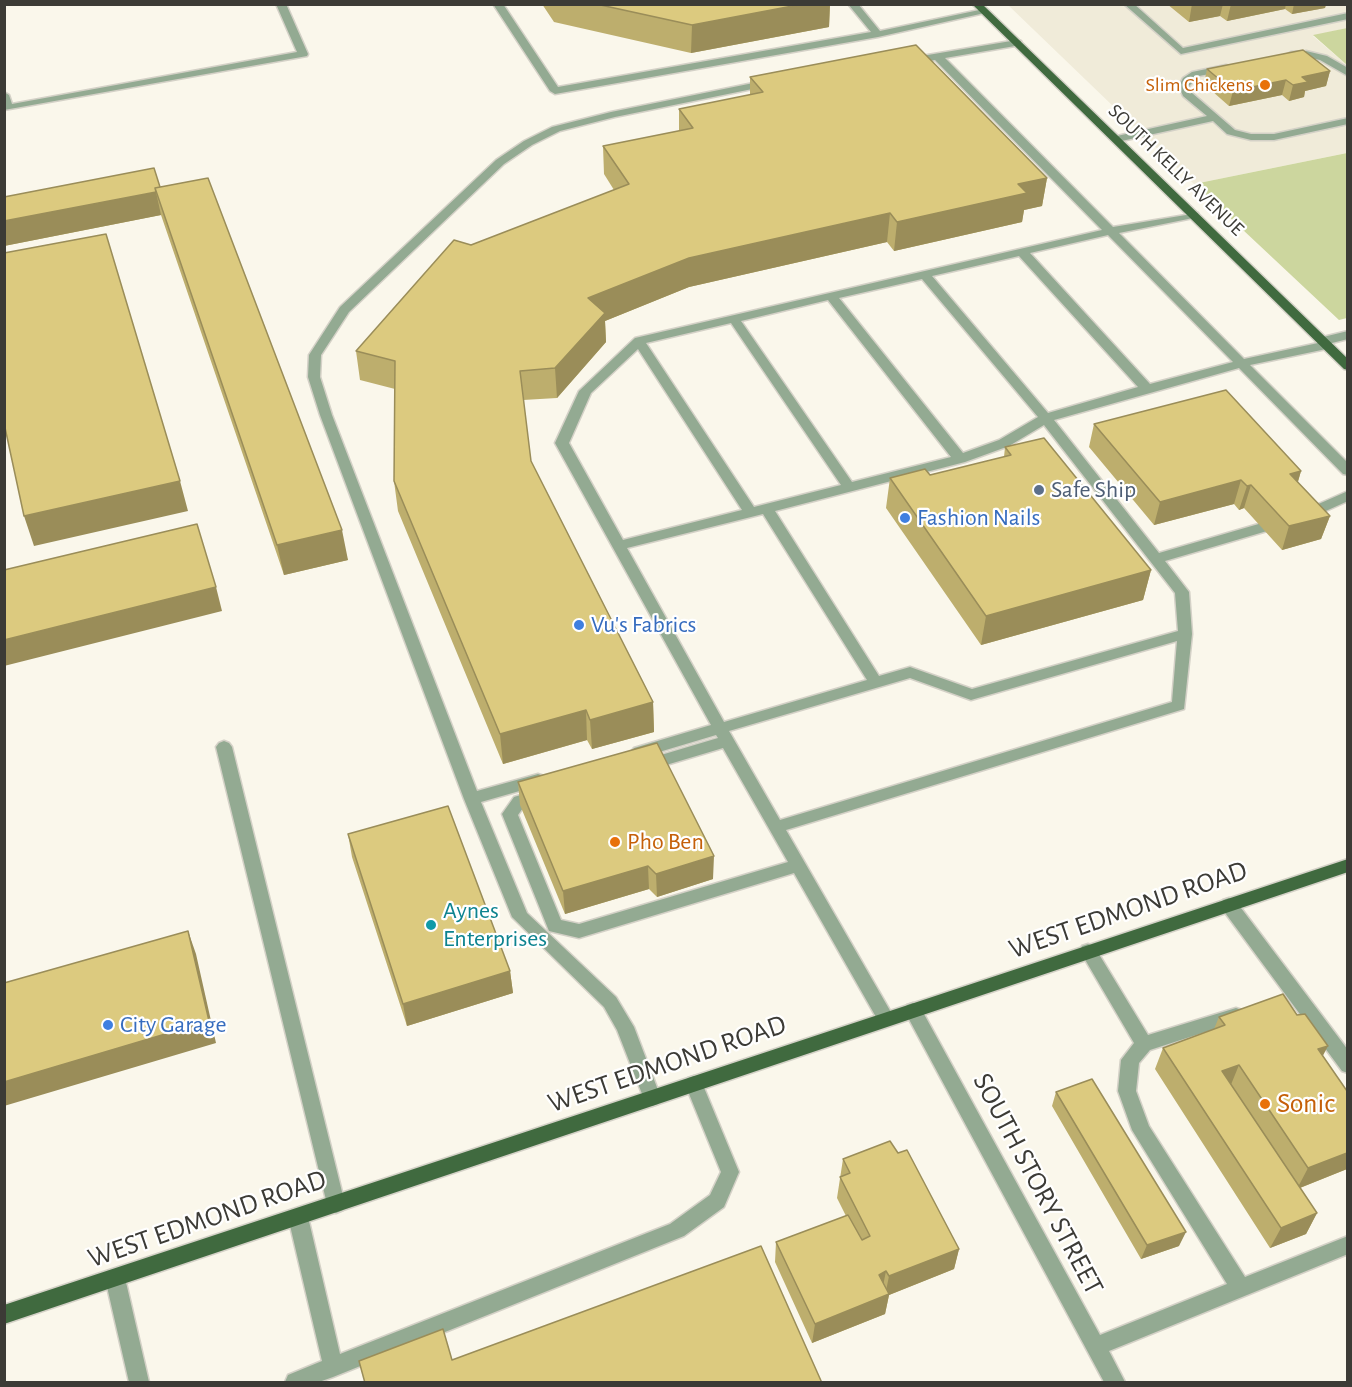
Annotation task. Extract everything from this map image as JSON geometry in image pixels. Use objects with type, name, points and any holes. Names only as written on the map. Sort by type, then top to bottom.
[{"type":"main road","name":"SOUTH KELLY AVENUE","points":[[980,8],[1117,139],[1347,366]]},
{"type":"main road","name":"WEST EDMOND ROAD","points":[[4,1315],[1347,865]]},
{"type":"street","points":[[4,95],[8,108],[303,54],[281,4]]},
{"type":"street","points":[[498,4],[555,91],[878,34],[980,8]]},
{"type":"street","points":[[852,4],[878,34]]},
{"type":"street","points":[[1128,4],[1181,51],[1347,16]]},
{"type":"street","points":[[896,63],[939,58],[1017,43]]},
{"type":"street","points":[[1274,58],[1296,54],[1315,56],[1331,61],[1347,73]]},
{"type":"street","points":[[939,58],[1243,363],[1347,471]]},
{"type":"street","points":[[1241,65],[1196,74],[1187,80],[1184,86],[1187,94],[1231,132],[1263,138],[1347,121]]},
{"type":"street","points":[[652,1098],[625,1027],[610,1002],[520,917],[472,799],[326,415],[314,377],[315,356],[344,310],[500,162],[528,143],[556,129],[615,114],[780,81]]},
{"type":"street","points":[[1117,139],[1214,118]]},
{"type":"street","points":[[886,1019],[723,735],[562,443],[585,391],[639,341],[1111,231],[1194,215]]},
{"type":"street","points":[[1022,252],[1147,389]]},
{"type":"street","points":[[777,827],[1179,705],[1185,634],[1182,592],[1046,418],[924,274]]},
{"type":"street","points":[[831,296],[960,459]]},
{"type":"street","points":[[733,318],[849,486]]},
{"type":"street","points":[[618,546],[960,459],[1004,443],[1046,418],[1243,363],[1325,343],[1347,335]]},
{"type":"street","points":[[639,341],[750,512]]},
{"type":"street","points":[[1301,517],[1347,495]]},
{"type":"street","points":[[766,508],[876,683]]},
{"type":"street","points":[[1155,560],[1262,528]]},
{"type":"street","points":[[635,768],[723,735],[910,672],[971,695],[1185,634]]},
{"type":"street","points":[[618,757],[723,735]]},
{"type":"street","points":[[224,747],[336,1204]]},
{"type":"street","points":[[472,799],[553,784],[520,801],[510,814],[555,926],[579,931],[799,865]]},
{"type":"street","points":[[1229,904],[1347,1065]]},
{"type":"street","points":[[1088,951],[1144,1044]]},
{"type":"street","points":[[1274,1002],[1296,995]]},
{"type":"street","points":[[1241,1289],[1141,1130],[1127,1091],[1130,1060],[1144,1044],[1252,1009]]},
{"type":"street","name":"SOUTH STORY STREET","points":[[913,1010],[1115,1383]]},
{"type":"street","points":[[295,1383],[677,1230],[717,1200],[730,1172],[694,1084]]},
{"type":"street","points":[[298,1217],[333,1367]]},
{"type":"street","points":[[1095,1347],[1347,1245]]},
{"type":"street","points":[[115,1278],[139,1383]]},
{"type":"shaded area","points":[[1008,5],[1347,5],[1347,28],[1313,36],[1347,65],[1347,153],[1194,184]]},
{"type":"green space","points":[[1348,28],[1347,65],[1313,35]]},
{"type":"green space","points":[[1347,153],[1347,318],[1339,320],[1194,184]]},
{"type":"building","points":[[596,4],[803,4],[692,25]]},
{"type":"building","points":[[916,45],[1047,178],[1018,184],[1027,193],[897,222],[890,213],[689,258],[588,298],[605,313],[555,368],[520,371],[531,461],[653,702],[590,720],[586,710],[500,734],[394,481],[395,361],[356,351],[454,240],[471,245],[629,184],[603,146],[693,128],[679,109],[763,92],[750,77]]},
{"type":"building","points":[[1303,50],[1330,71],[1302,77],[1308,82],[1293,85],[1286,80],[1233,91],[1207,69]]},
{"type":"building","points":[[154,168],[160,187],[155,188],[156,192],[4,221],[4,197]]},
{"type":"building","points":[[208,178],[342,530],[277,545],[155,188]]},
{"type":"building","points":[[106,234],[180,481],[24,516],[4,423],[4,253]]},
{"type":"building","points":[[1226,390],[1301,471],[1290,474],[1330,516],[1289,526],[1251,485],[1247,486],[1241,480],[1160,502],[1094,424]]},
{"type":"building","points":[[1044,438],[1151,570],[986,616],[890,478],[925,469],[930,475],[1011,455],[1005,447]]},
{"type":"building","points":[[197,524],[216,587],[4,640],[4,570]]},
{"type":"building","name":"Pho Ben","points":[[657,743],[714,856],[656,874],[648,866],[563,891],[518,782]]},
{"type":"building","name":"Aynes Enterprises","points":[[448,806],[510,971],[403,1004],[348,834]]},
{"type":"building","name":"City Garage","points":[[188,931],[209,1021],[4,1082],[4,983]]},
{"type":"building","points":[[1283,994],[1297,1015],[1305,1014],[1328,1046],[1318,1049],[1347,1091],[1347,1153],[1308,1168],[1239,1065],[1222,1071],[1317,1213],[1281,1228],[1163,1048],[1225,1025],[1219,1017]]},
{"type":"building","points":[[1092,1079],[1186,1232],[1147,1245],[1056,1092]]},
{"type":"building","points":[[890,1141],[898,1153],[907,1150],[959,1249],[889,1276],[886,1271],[879,1275],[889,1294],[815,1324],[776,1242],[848,1215],[862,1240],[870,1236],[840,1177],[850,1173],[843,1159]]},
{"type":"building","points":[[761,1246],[822,1383],[365,1383],[359,1361],[443,1329],[452,1360]]},
{"type":"place","name":"Slim Chickens","points":[[1265,85]]},
{"type":"place","name":"Safe Ship","points":[[1039,490]]},
{"type":"place","name":"Fashion Nails","points":[[905,518]]},
{"type":"place","name":"Vu's Fabrics","points":[[579,625]]},
{"type":"place","name":"Pho Ben","points":[[615,842]]},
{"type":"place","name":"Aynes Enterprises","points":[[431,925]]},
{"type":"place","name":"City Garage","points":[[108,1025]]},
{"type":"place","name":"Sonic","points":[[1265,1104]]}]
